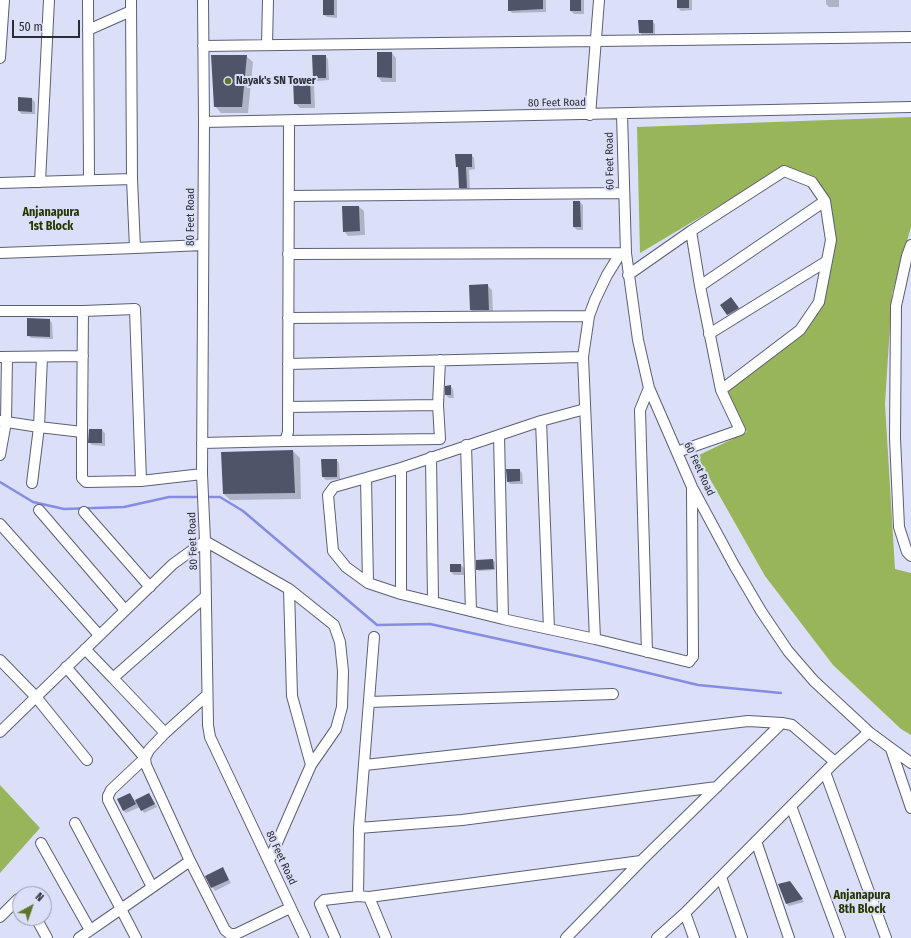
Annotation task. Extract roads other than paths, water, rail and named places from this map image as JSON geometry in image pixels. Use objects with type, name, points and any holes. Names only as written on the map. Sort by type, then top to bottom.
[{"type":"street","points":[[0,58],[4,0]]},
{"type":"street","points":[[40,182],[49,0]]},
{"type":"street","points":[[88,0],[89,180]]},
{"type":"street","points":[[131,0],[132,179],[135,248]]},
{"type":"street","name":"80 Feet Road","points":[[203,0],[204,122],[202,474],[205,541],[206,695],[208,725],[210,737],[305,938]]},
{"type":"street","points":[[268,0],[268,45]]},
{"type":"street","points":[[590,115],[599,0]]},
{"type":"street","points":[[88,30],[131,11]]},
{"type":"street","points":[[204,46],[911,37]]},
{"type":"street","name":"80 Feet Road","points":[[204,122],[911,107]]},
{"type":"street","name":"60 Feet Road","points":[[622,114],[623,253],[638,340],[649,388],[692,487],[734,565],[761,611],[788,650],[814,681],[870,732],[911,763]]},
{"type":"street","points":[[285,441],[288,432],[289,121]]},
{"type":"street","points":[[628,275],[691,231],[784,171],[812,182],[825,201],[831,240],[820,302],[800,330],[721,390]]},
{"type":"street","points":[[0,183],[132,179]]},
{"type":"street","points":[[289,196],[623,193]]},
{"type":"street","points":[[700,286],[825,201]]},
{"type":"street","points":[[677,452],[740,430],[721,390],[700,286],[691,231]]},
{"type":"street","points":[[911,244],[896,306],[895,438],[899,527],[907,552],[911,556]]},
{"type":"street","points":[[0,253],[203,245]]},
{"type":"street","points":[[288,254],[623,253]]},
{"type":"street","points":[[595,639],[583,357],[589,316],[595,300],[607,275],[623,253]]},
{"type":"street","points":[[710,334],[827,261]]},
{"type":"street","points":[[0,311],[83,311],[135,309],[141,481]]},
{"type":"street","points":[[83,311],[82,478],[86,482],[141,481],[202,474]]},
{"type":"street","points":[[288,318],[589,316]]},
{"type":"street","points":[[0,455],[3,421],[4,357],[83,356]]},
{"type":"street","points":[[32,484],[39,427],[42,357]]},
{"type":"street","points":[[288,364],[583,357]]},
{"type":"street","points":[[202,444],[285,441],[440,439],[438,405],[440,360]]},
{"type":"street","points":[[647,652],[640,410],[649,388]]},
{"type":"street","points":[[288,407],[438,405]]},
{"type":"street","points":[[585,409],[499,434],[401,468],[334,487],[328,495],[333,551],[346,567],[368,584],[401,594],[503,619],[595,639],[689,662],[693,657],[692,487]]},
{"type":"street","points":[[3,421],[82,432]]},
{"type":"street","points":[[541,421],[549,629]]},
{"type":"street","points":[[499,434],[503,619]]},
{"type":"street","points":[[466,445],[471,611]]},
{"type":"street","points":[[431,457],[433,601]]},
{"type":"street","points":[[401,468],[401,594]]},
{"type":"street","points":[[366,478],[368,584]]},
{"type":"street","points":[[39,510],[125,610]]},
{"type":"street","points":[[84,512],[150,587]]},
{"type":"street","points":[[0,524],[99,635]]},
{"type":"street","points":[[0,732],[172,564],[205,541],[289,589],[334,624],[340,642],[343,671],[342,707],[336,729],[312,765],[269,861]]},
{"type":"street","points":[[289,589],[292,696],[312,765]]},
{"type":"street","points":[[113,678],[206,596]]},
{"type":"street","points":[[358,896],[359,828],[374,637]]},
{"type":"street","points":[[85,649],[165,733]]},
{"type":"street","points":[[0,660],[36,697],[87,760]]},
{"type":"street","points":[[66,667],[145,758],[146,765],[190,861],[227,936],[236,934],[290,908]]},
{"type":"street","points":[[368,702],[613,694]]},
{"type":"street","points":[[152,887],[108,800],[108,796],[111,790],[145,758],[149,750],[165,733],[206,695]]},
{"type":"street","points":[[365,765],[748,721],[792,725],[835,762]]},
{"type":"street","points":[[566,938],[641,861],[782,724]]},
{"type":"street","points":[[657,938],[685,913],[835,762],[870,732]]},
{"type":"street","points":[[891,749],[911,808]]},
{"type":"street","points":[[825,772],[886,938]]},
{"type":"street","points":[[359,828],[462,820],[717,787]]},
{"type":"street","points":[[791,806],[840,938]]},
{"type":"street","points":[[75,822],[136,938]]},
{"type":"street","points":[[756,841],[789,938]]},
{"type":"street","points":[[41,843],[90,930]]},
{"type":"street","points":[[78,938],[190,861]]},
{"type":"street","points":[[335,938],[320,904],[324,900],[358,896],[369,897],[641,861]]},
{"type":"street","points":[[721,877],[742,938]]},
{"type":"street","points":[[369,897],[386,938]]},
{"type":"street","points":[[0,917],[12,906]]},
{"type":"street","points":[[685,913],[694,938]]},
{"type":"street","points":[[39,926],[43,936]]},
{"type":"waterway","points":[[0,482],[33,502],[64,509],[124,507],[169,497],[201,497]]},
{"type":"waterway","points":[[206,497],[220,497],[243,511],[377,625],[430,624],[586,658],[698,685],[781,693]]},
{"type":"place","name":"Nayak's SN Tower","points":[[228,81]]},
{"type":"district","name":"Anjanapura 1st Block","points":[[51,220]]},
{"type":"district","name":"Anjanapura 8th Block","points":[[862,903]]}]
